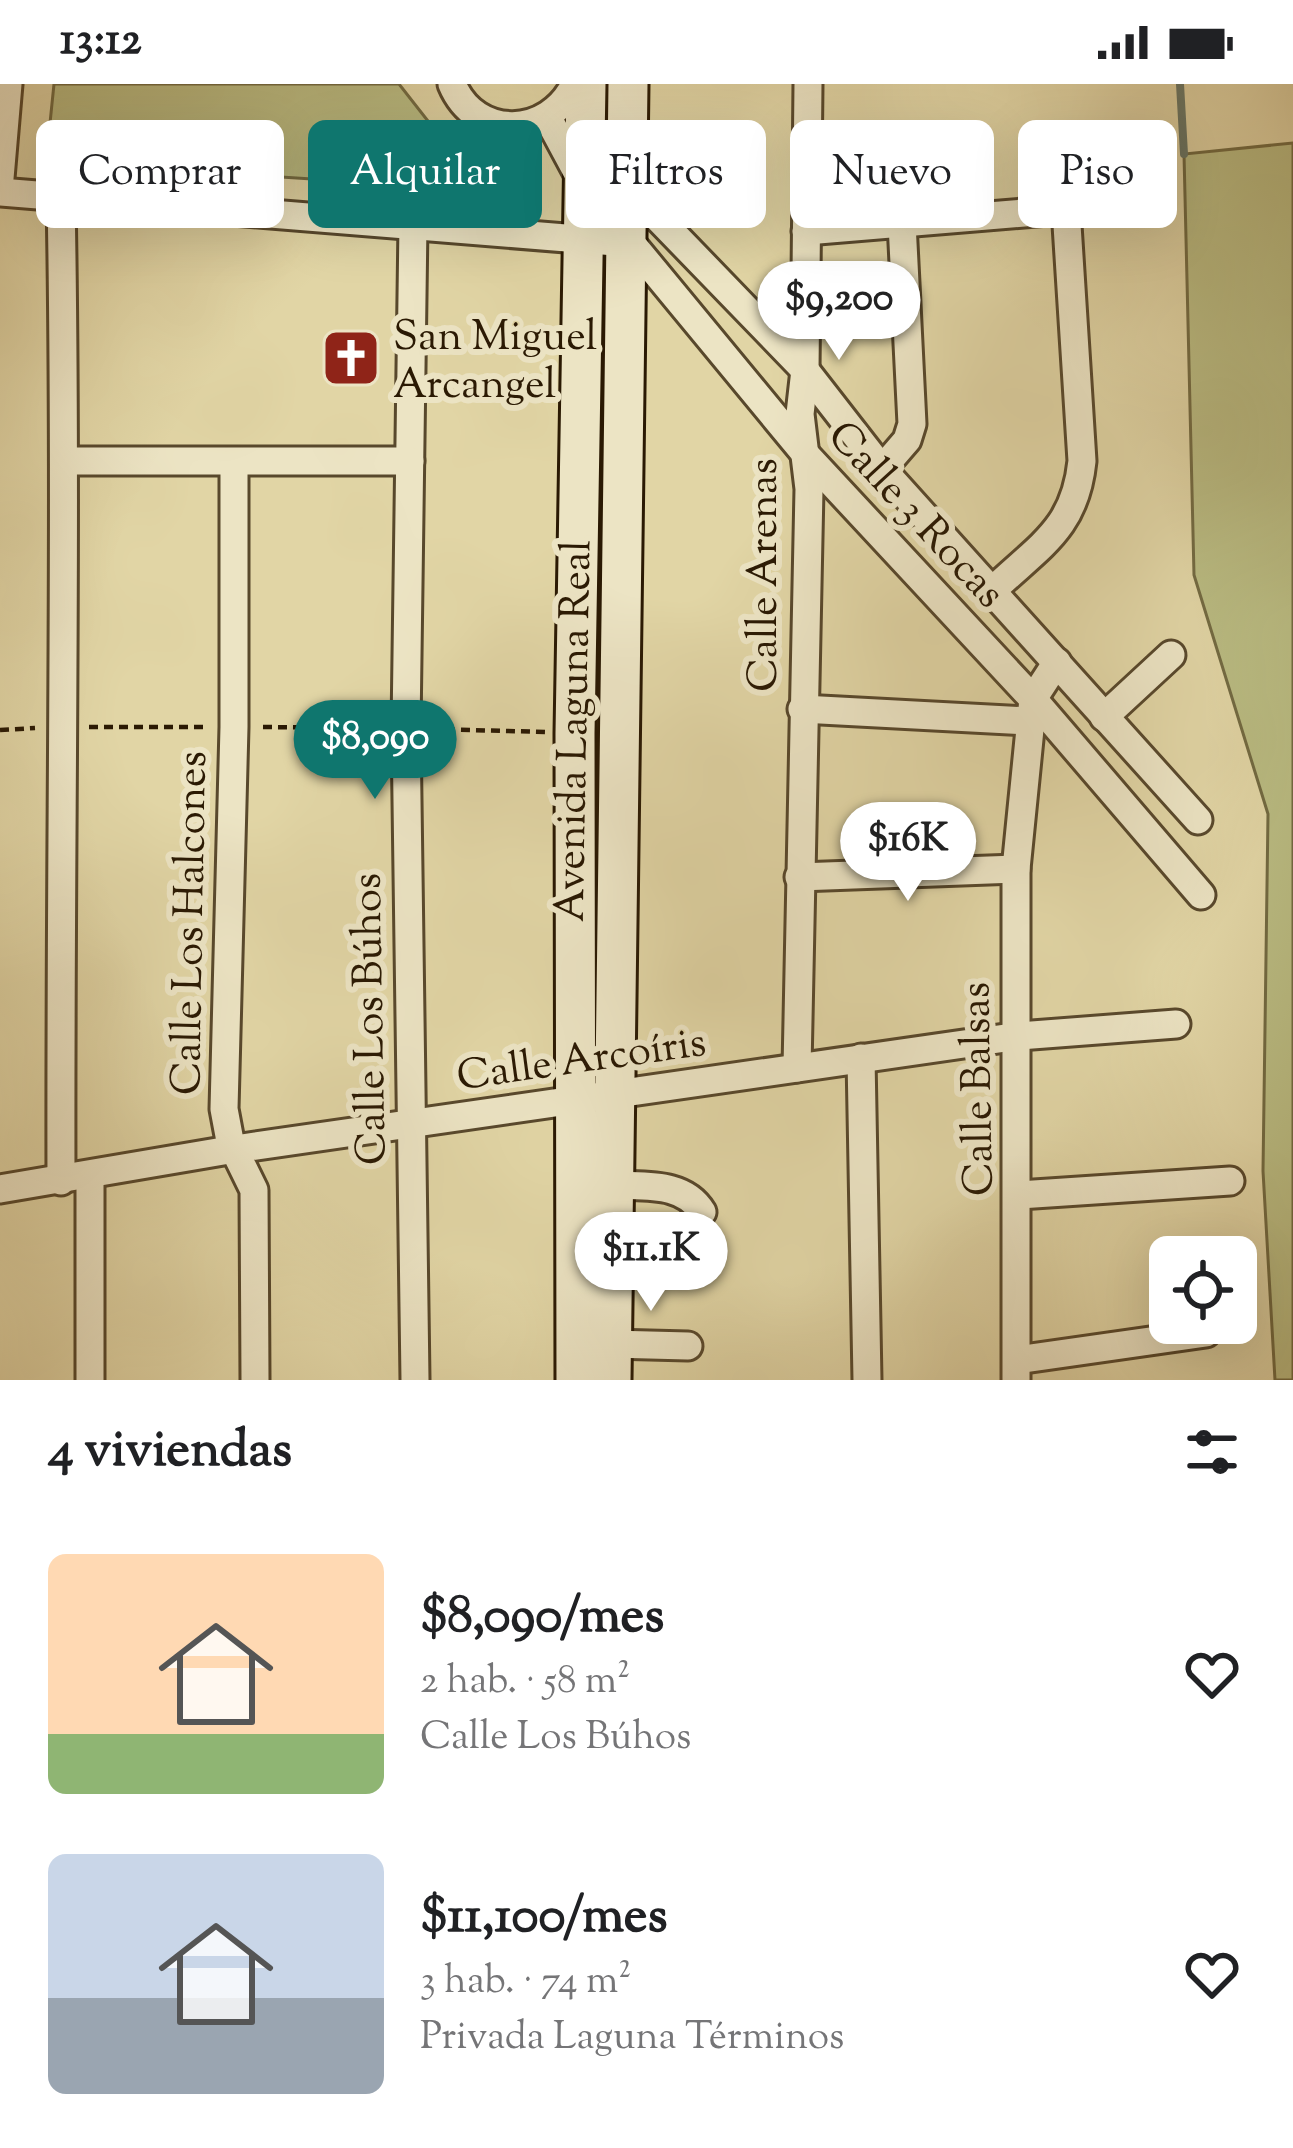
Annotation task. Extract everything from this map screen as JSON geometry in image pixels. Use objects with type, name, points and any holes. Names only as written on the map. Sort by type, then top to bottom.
[{"type":"street","points":[[0,178],[8,84]]},
{"type":"street","points":[[452,84],[471,112],[508,127],[529,125],[569,96]]},
{"type":"street","name":"Avenida Laguna Real","points":[[628,84],[628,120]]},
{"type":"street","name":"Calle Arenas","points":[[797,1068],[807,456],[800,414],[805,370],[808,84]]},
{"type":"street","points":[[0,192],[36,195]]},
{"type":"street","points":[[61,228],[65,461],[61,1181]]},
{"type":"street","name":"Calle Los Búhos","points":[[413,228],[406,728],[415,1380]]},
{"type":"street","points":[[462,228],[628,241]]},
{"type":"street","name":"Avenida Laguna Real","points":[[584,228],[575,733],[596,1097],[614,1185],[611,1362]]},
{"type":"street","name":"Calle 3 Rocas","points":[[618,228],[807,456],[1201,895]]},
{"type":"street","name":"Avenida Laguna Real","points":[[576,1380],[596,1097],[628,228]]},
{"type":"street","name":"Calle 3 Rocas","points":[[668,228],[805,370],[882,469],[1198,820]]},
{"type":"street","points":[[806,231],[842,228]]},
{"type":"street","points":[[882,469],[907,440],[912,424],[902,228]]},
{"type":"street","points":[[993,590],[1068,518],[1079,493],[1082,461],[1067,228]]},
{"type":"street","points":[[65,461],[410,461]]},
{"type":"street","name":"Calle Los Halcones","points":[[234,462],[234,727],[224,1109],[226,1127],[254,1190],[255,1380]]},
{"type":"street","points":[[1104,717],[1171,655]]},
{"type":"street","name":"Calle Balsas","points":[[1016,1370],[1016,869],[1031,710],[1057,662]]},
{"type":"street","points":[[802,710],[1031,710]]},
{"type":"street","points":[[799,877],[1016,869]]},
{"type":"street","name":"Calle Arcoíris","points":[[0,1190],[235,1149],[860,1058],[1019,1036],[1176,1024]]},
{"type":"street","points":[[860,1058],[867,1380]]},
{"type":"street","points":[[90,1177],[90,1380]]},
{"type":"street","points":[[1019,1196],[1230,1180]]},
{"type":"street","points":[[614,1185],[673,1189],[693,1197],[702,1212]]},
{"type":"street","points":[[1016,1370],[1150,1344]]},
{"type":"street","points":[[611,1362],[688,1346]]},
{"type":"path","points":[[0,730],[234,727],[575,733]]},
{"type":"green space","points":[[54,84],[399,84],[427,120],[308,120],[308,179],[284,177],[284,120],[50,120]]},
{"type":"green space","points":[[1293,143],[1293,1380],[1275,1380],[1263,1171],[1268,814],[1194,575],[1184,154]]},
{"type":"waterway","points":[[1180,84],[1184,154]]},
{"type":"place","name":"San Miguel Arcangel","points":[[351,358]]}]
